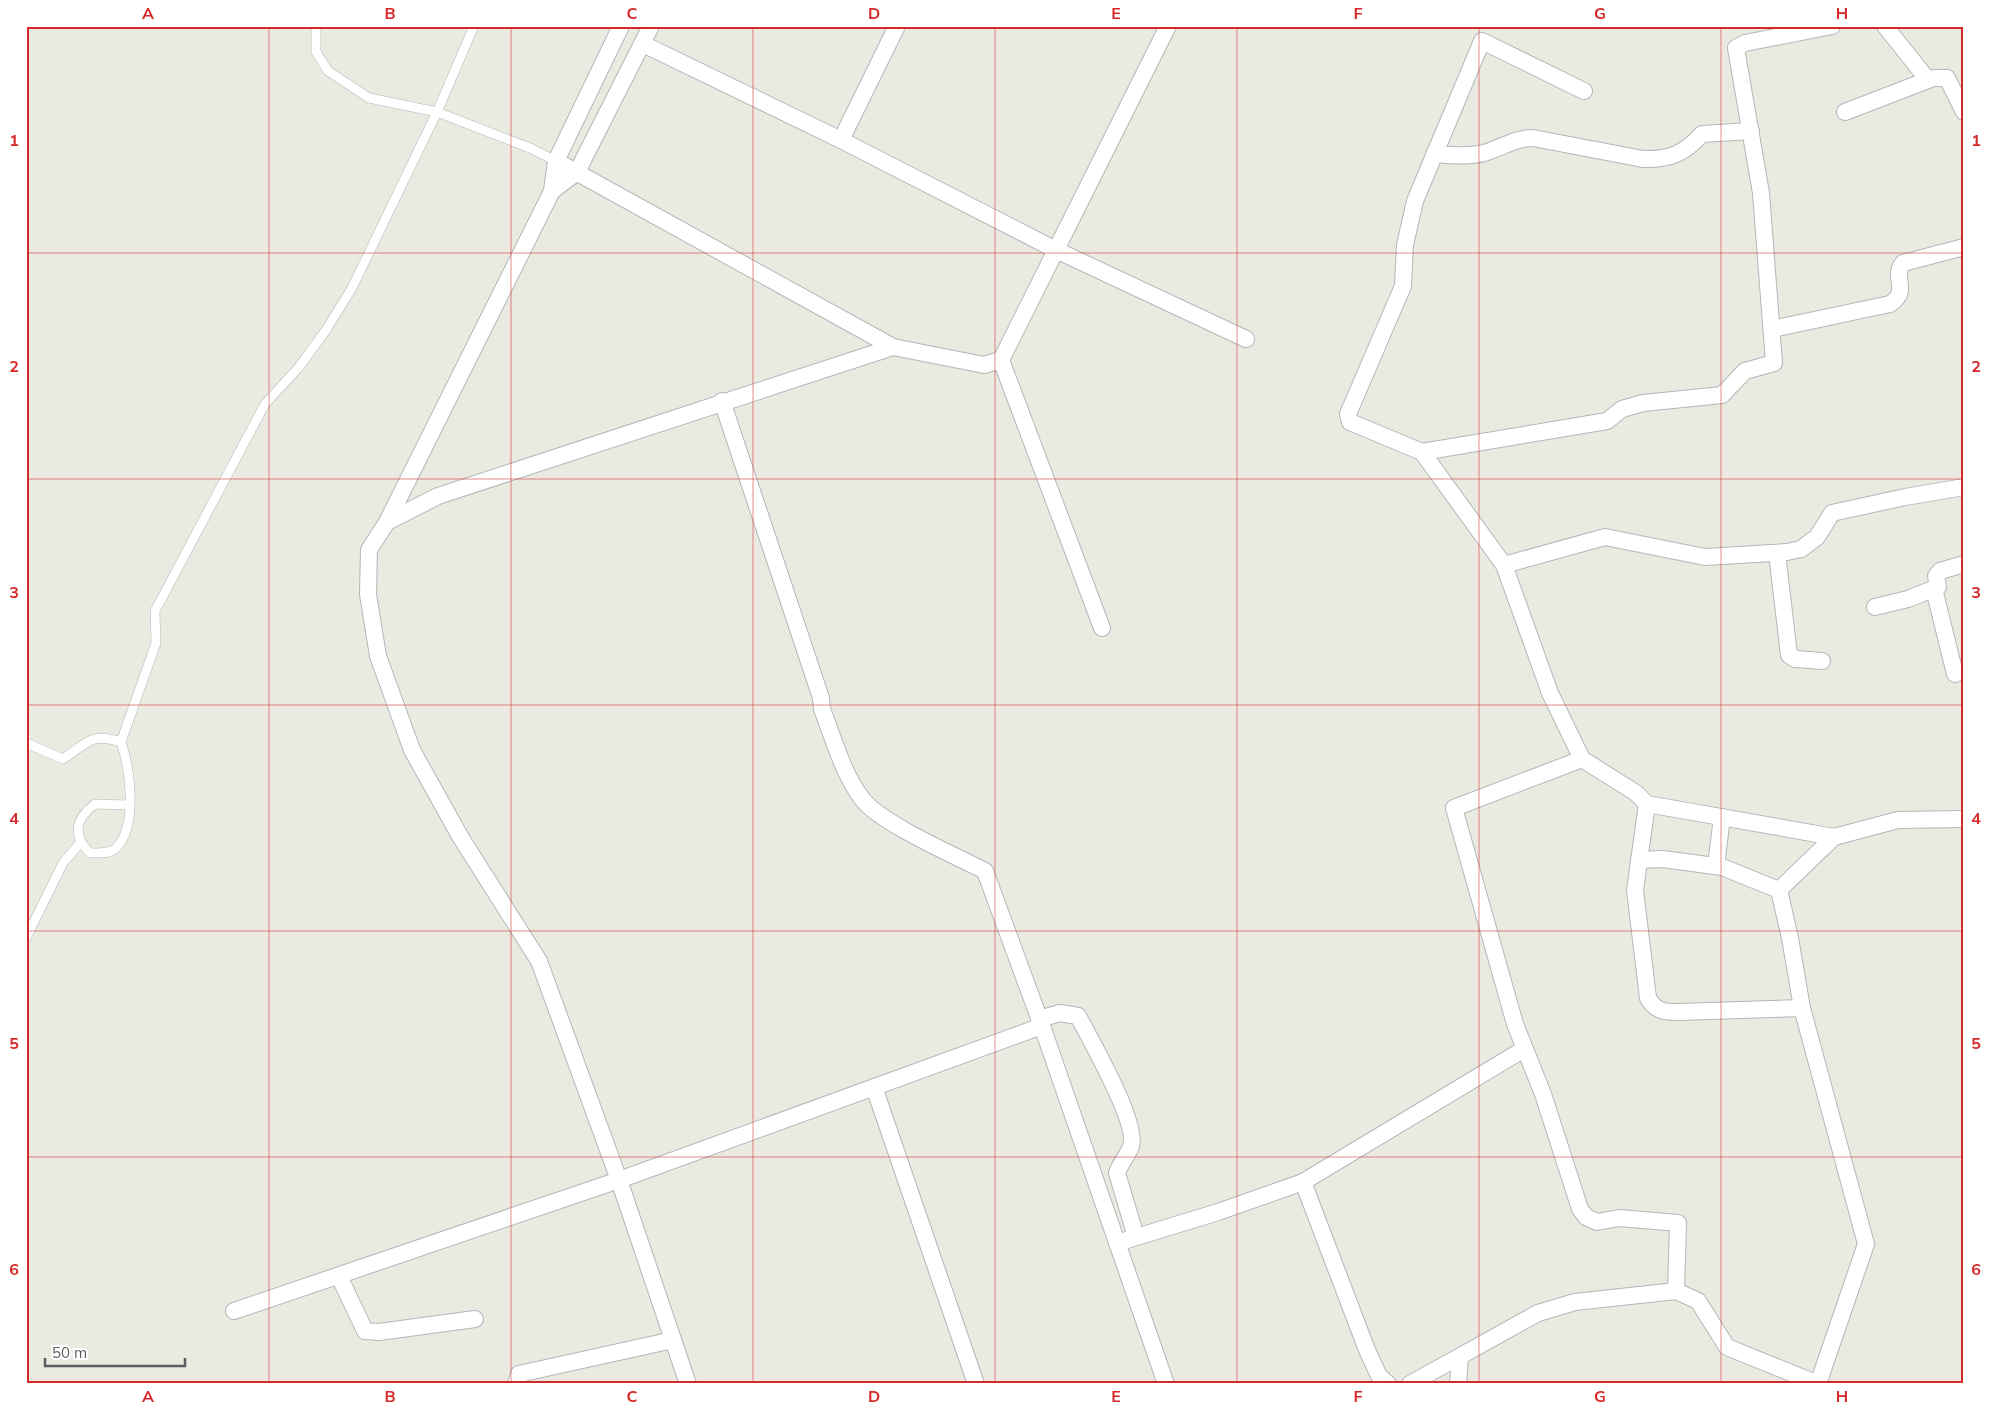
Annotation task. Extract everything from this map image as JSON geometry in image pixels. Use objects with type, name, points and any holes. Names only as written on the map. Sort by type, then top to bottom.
[{"type":"street","points":[[621,26],[556,161],[552,192],[387,522],[369,550],[368,594],[378,656],[412,750],[461,838],[539,961],[619,1180],[688,1384]]},
{"type":"street","points":[[552,192],[577,172],[643,44],[650,26]]},
{"type":"street","points":[[841,140],[897,26]]},
{"type":"street","points":[[556,161],[893,347],[984,365],[1001,360],[1168,26]]},
{"type":"street","points":[[1422,452],[1607,421],[1622,408],[1643,403],[1722,395],[1745,370],[1774,363],[1761,193],[1736,48],[1744,43],[1832,26]]},
{"type":"street","points":[[1884,26],[1928,80]]},
{"type":"street","points":[[1584,92],[1482,41],[1413,209],[1405,244],[1403,286],[1348,414],[1350,422],[1422,452],[1504,565],[1550,693],[1582,759],[1636,793],[1647,804],[1834,837],[1898,820],[1964,819]]},
{"type":"street","points":[[643,44],[841,140],[1056,250],[1246,340]]},
{"type":"street","points":[[1845,112],[1934,78],[1947,78],[1964,112]]},
{"type":"street","points":[[1434,154],[1467,156],[1483,153],[1524,138],[1533,138],[1644,159],[1660,159],[1688,150],[1702,134],[1751,131]]},
{"type":"street","points":[[1772,329],[1890,304],[1898,299],[1900,293],[1898,274],[1903,263],[1964,247]]},
{"type":"street","points":[[387,522],[438,496],[722,401],[893,347]]},
{"type":"street","points":[[1001,360],[1102,628]]},
{"type":"street","points":[[722,401],[821,698],[822,710],[850,782],[864,802],[893,823],[985,871],[1041,1023],[1166,1384]]},
{"type":"street","points":[[1504,565],[1605,537],[1705,557],[1777,553],[1801,549],[1817,537],[1832,513],[1905,497],[1964,487]]},
{"type":"street","points":[[1777,553],[1789,655],[1795,659],[1822,661]]},
{"type":"street","points":[[1876,607],[1908,599],[1934,589],[1938,587],[1936,576],[1940,572],[1964,564]]},
{"type":"street","points":[[1934,589],[1955,674]]},
{"type":"street","points":[[1582,759],[1454,808],[1515,1024],[1544,1094],[1580,1209],[1586,1217],[1597,1222],[1619,1218],[1678,1223],[1676,1290]]},
{"type":"street","points":[[1647,804],[1635,890],[1648,998],[1654,1008],[1672,1012],[1802,1008]]},
{"type":"street","points":[[1716,866],[1722,817]]},
{"type":"street","points":[[1778,890],[1834,837]]},
{"type":"street","points":[[1639,860],[1663,859],[1716,866],[1778,890]]},
{"type":"street","points":[[1410,1384],[1538,1313],[1576,1302],[1676,1290],[1698,1302],[1726,1348],[1818,1384],[1866,1244],[1802,1008],[1790,938],[1778,890]]},
{"type":"street","points":[[234,1312],[619,1180],[874,1087],[1041,1023],[1060,1013],[1078,1016],[1099,1053],[1132,1131],[1131,1146],[1120,1163],[1117,1173],[1136,1237]]},
{"type":"street","points":[[1117,1243],[1218,1212],[1303,1182],[1524,1049]]},
{"type":"street","points":[[874,1087],[976,1384]]},
{"type":"street","points":[[1303,1182],[1368,1350],[1379,1376],[1388,1384]]},
{"type":"street","points":[[338,1276],[365,1331],[379,1332],[475,1319]]},
{"type":"street","points":[[516,1384],[519,1374],[673,1340]]},
{"type":"street","points":[[1458,1384],[1460,1357]]},
{"type":"lane","points":[[316,26],[316,52],[328,71],[348,86],[369,98],[438,112],[530,148],[556,161]]},
{"type":"lane","points":[[129,805],[95,804],[84,812],[78,824],[80,843],[90,853],[104,853],[115,849],[127,835],[129,805],[128,769],[121,742],[156,643],[155,611],[265,404],[298,367],[326,330],[352,288],[438,112],[474,26]]},
{"type":"lane","points":[[26,743],[63,758],[88,739],[104,737],[121,742]]},
{"type":"lane","points":[[26,938],[63,863],[80,843]]}]
